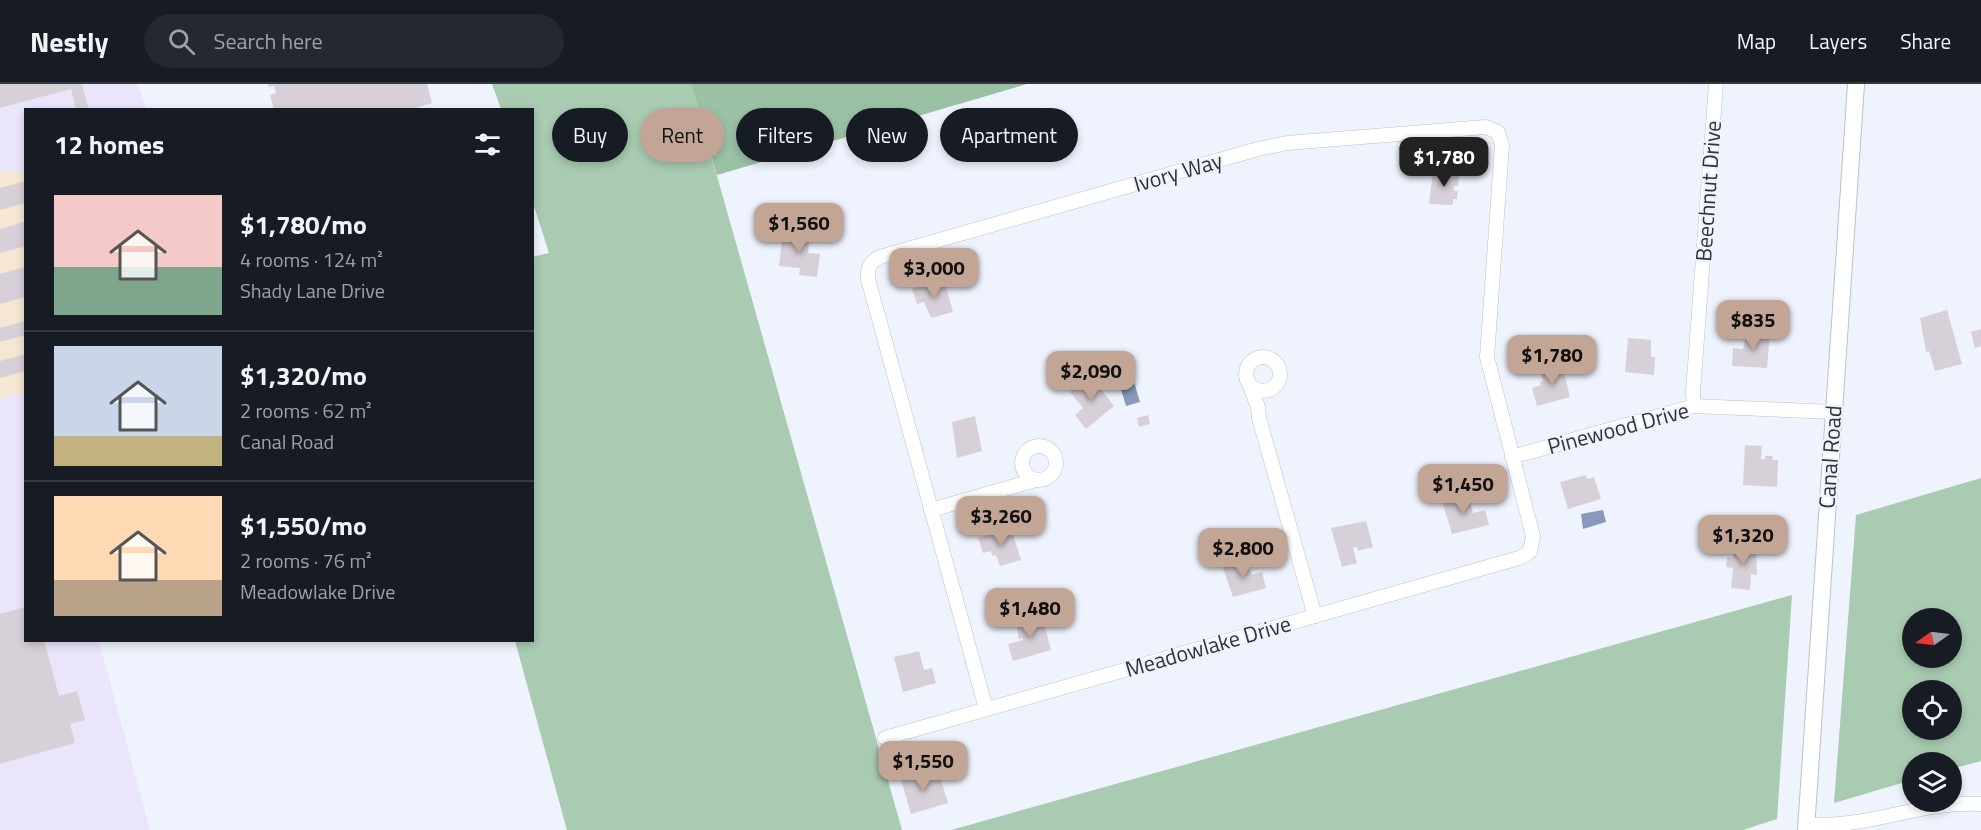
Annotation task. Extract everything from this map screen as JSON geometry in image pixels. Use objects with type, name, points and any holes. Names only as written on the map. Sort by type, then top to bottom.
[{"type":"street","name":"Beechnut Drive","points":[[1694,406],[1693,392],[1716,84]]},
{"type":"street","name":"Canal Road","points":[[1806,827],[1856,84]]},
{"type":"street","name":"Ivory Way","points":[[931,510],[868,279],[868,267],[880,257],[1268,147],[1299,142],[1486,127],[1498,132],[1502,145],[1486,357],[1512,457]]},
{"type":"street","points":[[1258,406],[1278,381],[1279,370],[1269,358],[1259,357],[1250,363],[1247,380],[1258,406],[1259,418],[1315,616]]},
{"type":"street","points":[[1247,380],[1260,390],[1270,389]]},
{"type":"street","name":"Pinewood Drive","points":[[1512,457],[1694,406],[1833,412]]},
{"type":"street","points":[[986,709],[931,510],[1015,484],[1047,478],[1054,470],[1055,459],[1050,450],[1040,446],[1029,449],[1015,484]]},
{"type":"street","name":"Meadowlake Drive","points":[[885,738],[1519,558],[1530,552],[1533,536],[1512,457]]},
{"type":"street","points":[[1022,464],[1026,474],[1036,480]]},
{"type":"street","points":[[1806,827],[1840,825],[1952,805],[1981,804]]},
{"type":"shaded area","points":[[0,84],[138,84],[146,108],[24,108],[24,170],[18,173],[0,170]]},
{"type":"shaded area","points":[[0,170],[18,173],[24,171],[24,392],[0,399]]},
{"type":"shaded area","points":[[24,392],[24,642],[99,642],[150,830],[0,830],[0,399]]},
{"type":"green space","points":[[492,84],[691,84],[698,108],[640,108],[640,162],[713,162],[902,830],[567,830],[515,642],[534,642],[534,257],[549,253],[534,206],[534,108],[501,108]]},
{"type":"green space","points":[[691,84],[1027,84],[928,113],[928,108],[846,108],[846,137],[834,141],[834,108],[736,108],[736,162],[761,162],[717,175],[713,162],[724,162],[724,108],[698,108]]},
{"type":"green space","points":[[1981,478],[1981,761],[1962,766],[1962,752],[1902,752],[1902,783],[1834,803],[1856,515]]},
{"type":"green space","points":[[1792,595],[1777,819],[1743,830],[951,830]]},
{"type":"water","points":[[1128,373],[1132,375],[1140,402],[1126,406],[1118,379]]},
{"type":"water","points":[[1603,510],[1606,522],[1583,529],[1581,514]]},
{"type":"building","points":[[0,84],[82,84],[88,108],[76,108],[71,89],[0,108]]},
{"type":"building","points":[[268,84],[427,84],[432,103],[416,108],[273,108],[270,95],[276,93],[274,86],[269,87]]},
{"type":"building","points":[[1433,172],[1459,173],[1458,186],[1454,186],[1454,191],[1458,191],[1457,199],[1453,199],[1453,205],[1429,204]]},
{"type":"building","points":[[24,182],[24,204],[0,210],[0,188]]},
{"type":"building","points":[[24,222],[24,247],[0,253],[0,229]]},
{"type":"building","points":[[783,231],[810,234],[808,253],[820,254],[817,277],[799,275],[800,268],[779,266]]},
{"type":"building","points":[[24,268],[24,298],[0,304],[0,274]]},
{"type":"building","points":[[944,280],[953,312],[931,318],[924,302],[917,304],[912,289]]},
{"type":"building","points":[[1947,310],[1962,364],[1935,371],[1929,351],[1926,352],[1920,318]]},
{"type":"building","points":[[24,322],[24,336],[0,342],[0,328]]},
{"type":"building","points":[[1981,329],[1981,346],[1975,348],[1971,332]]},
{"type":"building","points":[[1747,331],[1770,332],[1767,368],[1732,366],[1733,348],[1743,349]]},
{"type":"building","points":[[1628,338],[1651,340],[1651,357],[1655,357],[1654,375],[1625,372]]},
{"type":"building","points":[[24,355],[24,372],[0,378],[0,361]]},
{"type":"building","points":[[1562,364],[1570,397],[1537,406],[1532,388],[1541,385],[1540,382],[1543,381],[1540,370]]},
{"type":"building","points":[[1090,375],[1114,406],[1086,429],[1075,415],[1083,408],[1070,392]]},
{"type":"building","points":[[1148,415],[1150,424],[1139,427],[1137,418]]},
{"type":"building","points":[[975,416],[982,451],[957,458],[952,422]]},
{"type":"building","points":[[1745,445],[1762,446],[1761,459],[1765,459],[1765,456],[1773,456],[1772,460],[1778,460],[1777,487],[1743,485]]},
{"type":"building","points":[[1586,475],[1587,479],[1594,477],[1601,499],[1568,509],[1560,482]]},
{"type":"building","points":[[1468,494],[1473,513],[1485,510],[1489,525],[1452,534],[1442,501]]},
{"type":"building","points":[[1366,521],[1373,547],[1358,551],[1357,547],[1353,548],[1357,563],[1342,567],[1331,528]]},
{"type":"building","points":[[1011,528],[1021,560],[1000,566],[996,555],[992,556],[991,551],[983,553],[978,538]]},
{"type":"building","points":[[1734,545],[1756,547],[1757,575],[1751,574],[1750,590],[1731,588],[1733,568],[1726,567],[1727,557],[1733,558]]},
{"type":"building","points":[[1245,560],[1252,575],[1262,572],[1266,588],[1233,597],[1222,565]]},
{"type":"building","points":[[24,608],[24,642],[45,642],[59,696],[77,691],[85,720],[70,724],[75,743],[0,764],[0,614]]},
{"type":"building","points":[[1042,616],[1051,650],[1013,661],[1008,644],[1023,640],[1023,638],[1019,639],[1016,623]]},
{"type":"building","points":[[919,651],[924,670],[932,668],[936,683],[903,692],[894,657]]},
{"type":"building","points":[[919,770],[922,781],[940,776],[948,803],[911,814],[900,776]]}]
